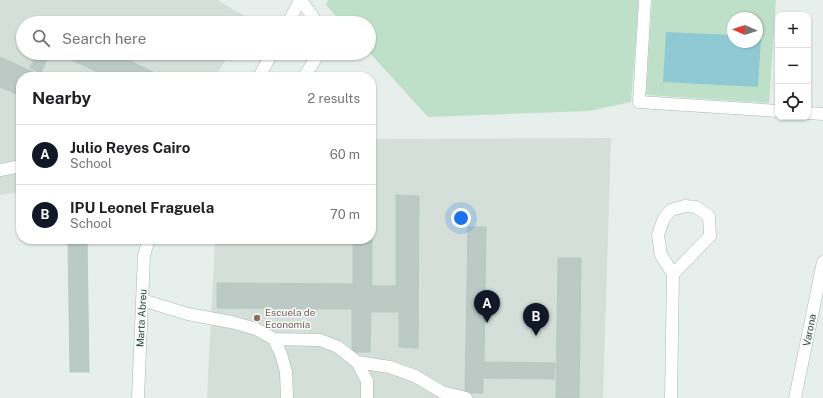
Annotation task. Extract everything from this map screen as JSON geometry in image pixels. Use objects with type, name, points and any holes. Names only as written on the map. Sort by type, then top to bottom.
[{"type":"street","points":[[292,16],[301,0],[312,16]]},
{"type":"street","points":[[645,0],[639,102],[775,111]]},
{"type":"street","points":[[262,72],[268,60]]},
{"type":"street","points":[[307,72],[315,60]]},
{"type":"street","points":[[811,113],[823,114]]},
{"type":"street","points":[[0,170],[16,167]]},
{"type":"street","points":[[671,398],[673,274],[661,255],[658,235],[664,218],[671,210],[685,206],[696,207],[709,216],[710,236],[673,274]]},
{"type":"street","name":"Marta Abreu","points":[[138,398],[144,255],[147,244]]},
{"type":"street","name":"Varona","points":[[795,398],[823,262]]},
{"type":"street","points":[[142,300],[188,314],[231,322],[256,329],[274,339],[320,340],[338,347],[357,362],[367,381],[367,398]]},
{"type":"street","points":[[274,339],[281,354],[286,372],[287,398]]},
{"type":"street","points":[[357,362],[390,367],[415,376],[442,392],[466,398]]},
{"type":"shaded area","points":[[0,0],[217,0],[245,16],[16,16],[16,60],[226,60],[218,72],[16,72],[16,193],[0,195]]},
{"type":"shaded area","points":[[611,138],[603,398],[207,398],[215,244],[376,244],[376,139]]},
{"type":"green space","points":[[328,0],[639,0],[631,102],[589,111],[428,117],[376,60],[376,16],[336,16],[326,5]]},
{"type":"green space","points":[[652,0],[776,0],[769,103],[646,95]]},
{"type":"water","points":[[666,32],[727,35],[727,48],[760,48],[758,87],[663,82]]},
{"type":"building","points":[[0,57],[33,72],[16,72],[16,94],[0,87]]},
{"type":"building","points":[[34,60],[47,60],[41,72],[30,68]]},
{"type":"building","points":[[72,60],[128,60],[153,72],[97,72]]},
{"type":"building","points":[[396,195],[419,196],[418,348],[399,347],[399,312],[371,312],[370,352],[352,352],[352,309],[217,308],[217,283],[353,284],[353,244],[372,244],[372,286],[396,286]]},
{"type":"building","points":[[468,227],[486,227],[484,362],[555,363],[554,379],[483,378],[483,393],[465,393]]},
{"type":"building","points":[[68,244],[87,244],[89,372],[70,372]]},
{"type":"building","points":[[558,258],[581,258],[579,398],[556,398]]},
{"type":"place","name":"Escuela de Economía","points":[[257,318]]},
{"type":"place","name":"Julio Reyes Cairo","points":[[487,323]]},
{"type":"place","name":"IPU Leonel Fraguela","points":[[536,336]]}]
